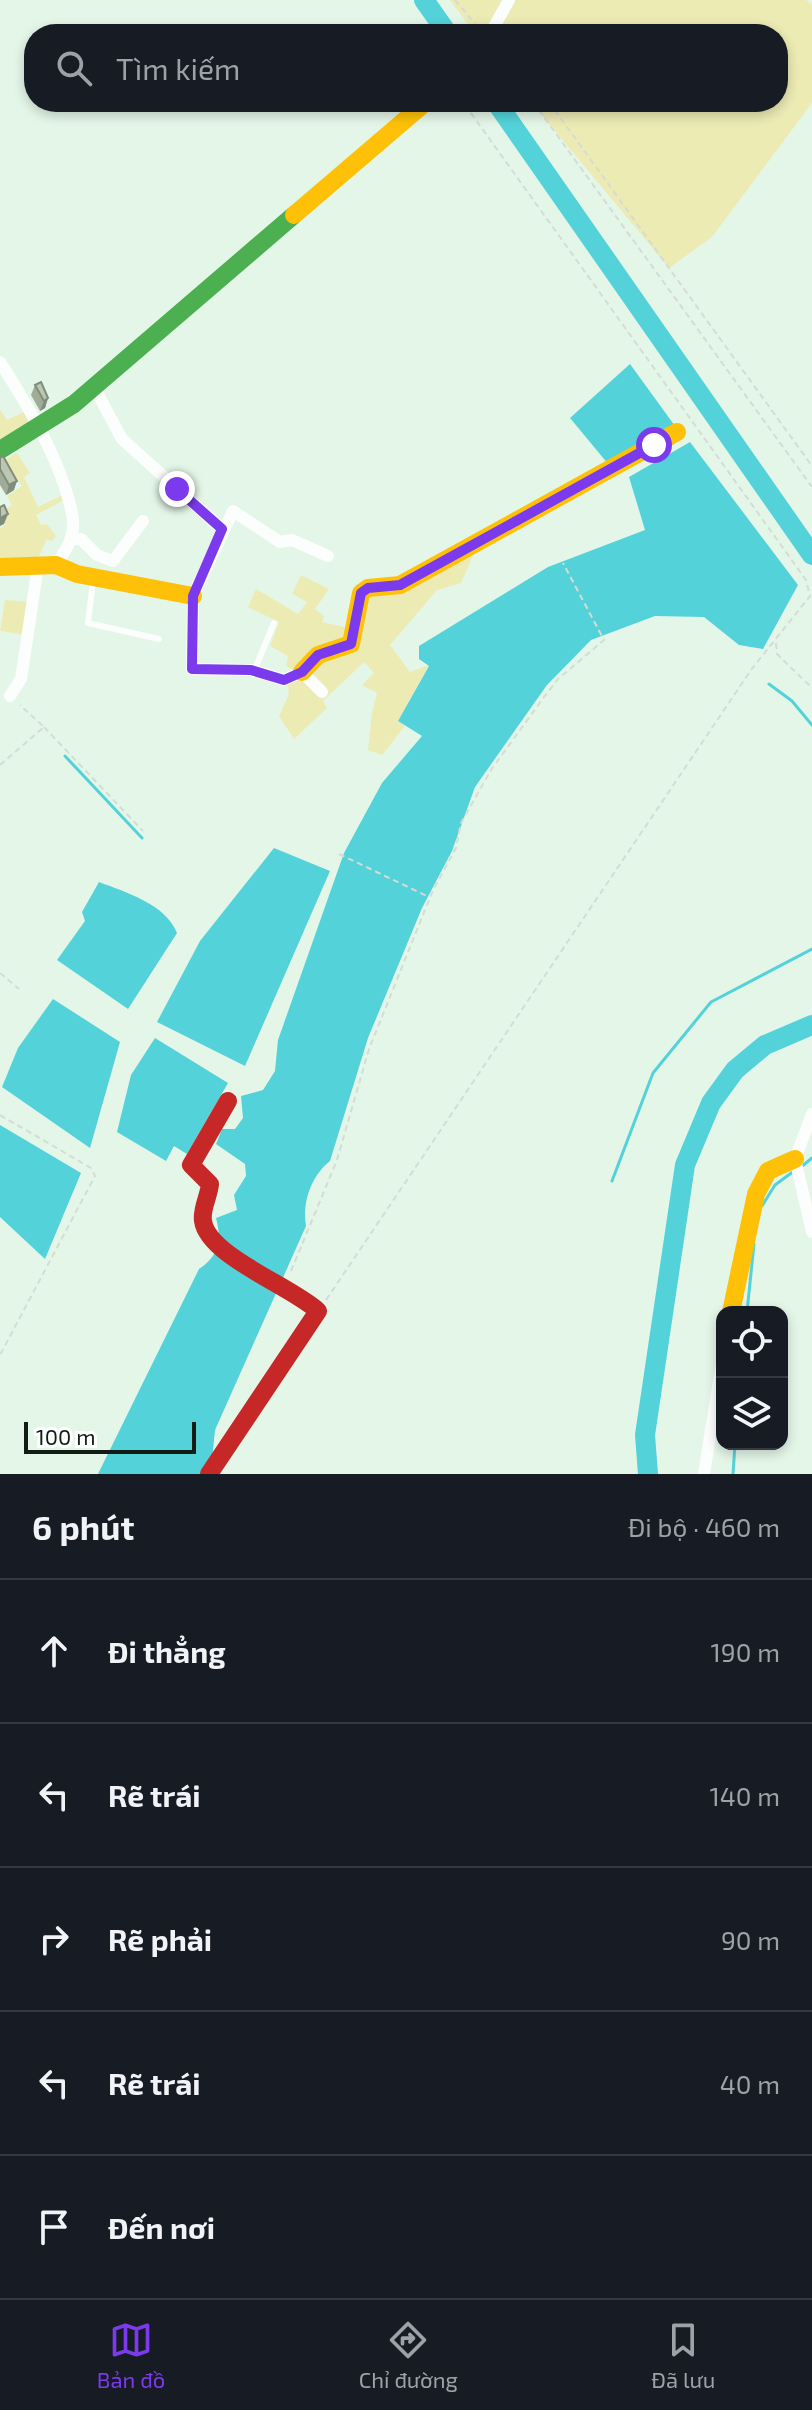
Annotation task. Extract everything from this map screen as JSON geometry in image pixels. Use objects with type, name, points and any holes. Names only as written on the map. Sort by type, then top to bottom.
[{"type":"street","points":[[496,24],[509,0]]},
{"type":"street","points":[[0,450],[38,429],[94,387],[414,112]]},
{"type":"street","points":[[0,362],[38,429],[73,517],[71,539],[47,566],[21,679],[10,696]]},
{"type":"street","points":[[94,387],[122,439],[222,529]]},
{"type":"street","points":[[328,556],[292,540],[280,542],[233,511],[193,596],[192,669],[254,671],[284,680],[302,672],[318,655],[351,644],[361,593],[368,588],[400,585],[677,432]]},
{"type":"street","points":[[71,539],[81,539],[97,555],[113,561],[143,521]]},
{"type":"street","points":[[0,567],[47,566],[193,596]]},
{"type":"street","points":[[302,672],[322,692]]},
{"type":"street","points":[[209,1474],[316,1315],[314,1306],[286,1285],[210,1240],[203,1222],[210,1184],[191,1167],[228,1101]]},
{"type":"street","points":[[812,1114],[796,1165],[812,1232]]},
{"type":"street","points":[[732,1306],[756,1194],[768,1171],[796,1165]]},
{"type":"street","points":[[801,1189],[812,1176]]},
{"type":"street","points":[[704,1474],[719,1378]]},
{"type":"lane","points":[[94,577],[88,623],[159,639]]},
{"type":"lane","points":[[254,671],[274,623]]},
{"type":"path","points":[[455,0],[475,24]]},
{"type":"path","points":[[316,1315],[751,670],[807,604],[810,591],[806,580],[470,112]]},
{"type":"path","points":[[540,112],[812,487]]},
{"type":"path","points":[[556,112],[812,466]]},
{"type":"path","points":[[286,1285],[337,1160],[369,1049],[430,898],[447,870],[461,823],[491,770],[558,679],[604,640],[563,563]]},
{"type":"path","points":[[776,642],[777,654],[812,688]]},
{"type":"path","points":[[10,696],[44,727],[143,831]]},
{"type":"path","points":[[0,765],[44,727]]},
{"type":"path","points":[[339,854],[430,898]]},
{"type":"path","points":[[0,973],[19,989]]},
{"type":"path","points":[[0,1115],[93,1169],[95,1176],[0,1355]]},
{"type":"green space","points":[[450,0],[806,0],[812,4],[812,103],[712,237],[669,268],[539,112],[788,112],[788,24],[468,24]]},
{"type":"green space","points":[[0,410],[7,420],[26,411],[31,423],[0,446]]},
{"type":"green space","points":[[17,453],[30,473],[24,477],[38,507],[63,495],[64,500],[36,515],[41,525],[47,524],[56,536],[52,541],[47,539],[38,558],[0,558],[0,528],[5,525],[1,513],[12,505],[7,496],[22,486],[17,478],[11,482],[0,463]]},
{"type":"green space","points":[[477,546],[461,583],[437,590],[390,645],[410,672],[429,665],[398,721],[405,726],[382,755],[368,750],[377,693],[362,685],[374,673],[364,662],[323,701],[327,708],[294,739],[279,716],[289,694],[287,682],[297,672],[286,666],[288,656],[270,646],[279,622],[248,607],[256,589],[298,614],[307,602],[292,594],[301,575],[329,589],[315,609],[324,616],[322,622],[357,630],[363,595]]},
{"type":"green space","points":[[5,600],[30,602],[26,635],[0,631]]},
{"type":"water","points":[[630,364],[675,426],[609,465],[570,418]]},
{"type":"water","points":[[690,442],[798,585],[763,649],[739,645],[704,617],[655,616],[591,640],[547,685],[475,787],[452,851],[422,908],[368,1038],[330,1161],[309,1190],[305,1208],[306,1226],[215,1430],[212,1460],[202,1474],[98,1474],[199,1269],[215,1253],[219,1240],[216,1218],[237,1210],[234,1195],[246,1176],[245,1164],[216,1144],[222,1129],[235,1129],[243,1118],[241,1096],[263,1090],[275,1071],[278,1040],[344,853],[382,783],[422,736],[398,721],[429,666],[419,659],[419,646],[548,567],[645,530],[629,477]]},
{"type":"water","points":[[274,848],[330,871],[245,1066],[157,1022],[200,941]]},
{"type":"water","points":[[99,882],[154,907],[172,923],[177,933],[128,1009],[57,960],[85,921],[82,912]]},
{"type":"water","points":[[53,999],[120,1042],[90,1148],[2,1087],[18,1048]]},
{"type":"water","points":[[155,1038],[228,1083],[187,1154],[174,1146],[166,1161],[117,1132],[131,1075]]},
{"type":"water","points":[[0,1125],[81,1173],[45,1259],[0,1217]]},
{"type":"building","points":[[41,382],[48,398],[44,401],[35,385]]},
{"type":"building","points":[[3,456],[17,481],[9,485],[0,469],[0,458]]},
{"type":"building","points":[[4,505],[8,514],[0,518],[0,507]]},
{"type":"waterway","points":[[424,0],[441,24]]},
{"type":"waterway","points":[[503,112],[812,555]]},
{"type":"waterway","points":[[769,684],[792,701],[812,725]]},
{"type":"waterway","points":[[65,756],[142,838]]},
{"type":"waterway","points":[[612,1181],[653,1073],[711,1002],[812,949]]},
{"type":"waterway","points":[[648,1474],[645,1435],[685,1165],[711,1103],[735,1070],[765,1045],[812,1025]]},
{"type":"waterway","points":[[801,1167],[812,1158]]},
{"type":"waterway","points":[[762,1206],[775,1185],[794,1171]]},
{"type":"waterway","points":[[748,1306],[754,1244]]},
{"type":"waterway","points":[[733,1474],[735,1450]]},
{"type":"traffic: fast","points":[[0,450],[74,404],[294,215]]},
{"type":"traffic: slow","points":[[294,215],[414,112]]},
{"type":"traffic: slow","points":[[302,672],[318,655],[351,644],[361,593],[368,588],[400,585],[677,432]]},
{"type":"traffic: slow","points":[[0,567],[56,565],[77,574],[193,596]]},
{"type":"traffic: slow","points":[[732,1306],[756,1194],[768,1171],[795,1159]]},
{"type":"traffic: jam","points":[[209,1474],[318,1311],[234,1258],[208,1234],[203,1216],[210,1184],[191,1165],[228,1101]]},
{"type":"route","points":[[177,489],[222,529],[193,596],[192,669],[251,670],[284,680],[302,672],[318,655],[351,644],[358,601],[361,593],[368,588],[400,585],[430,565],[654,445]]}]
